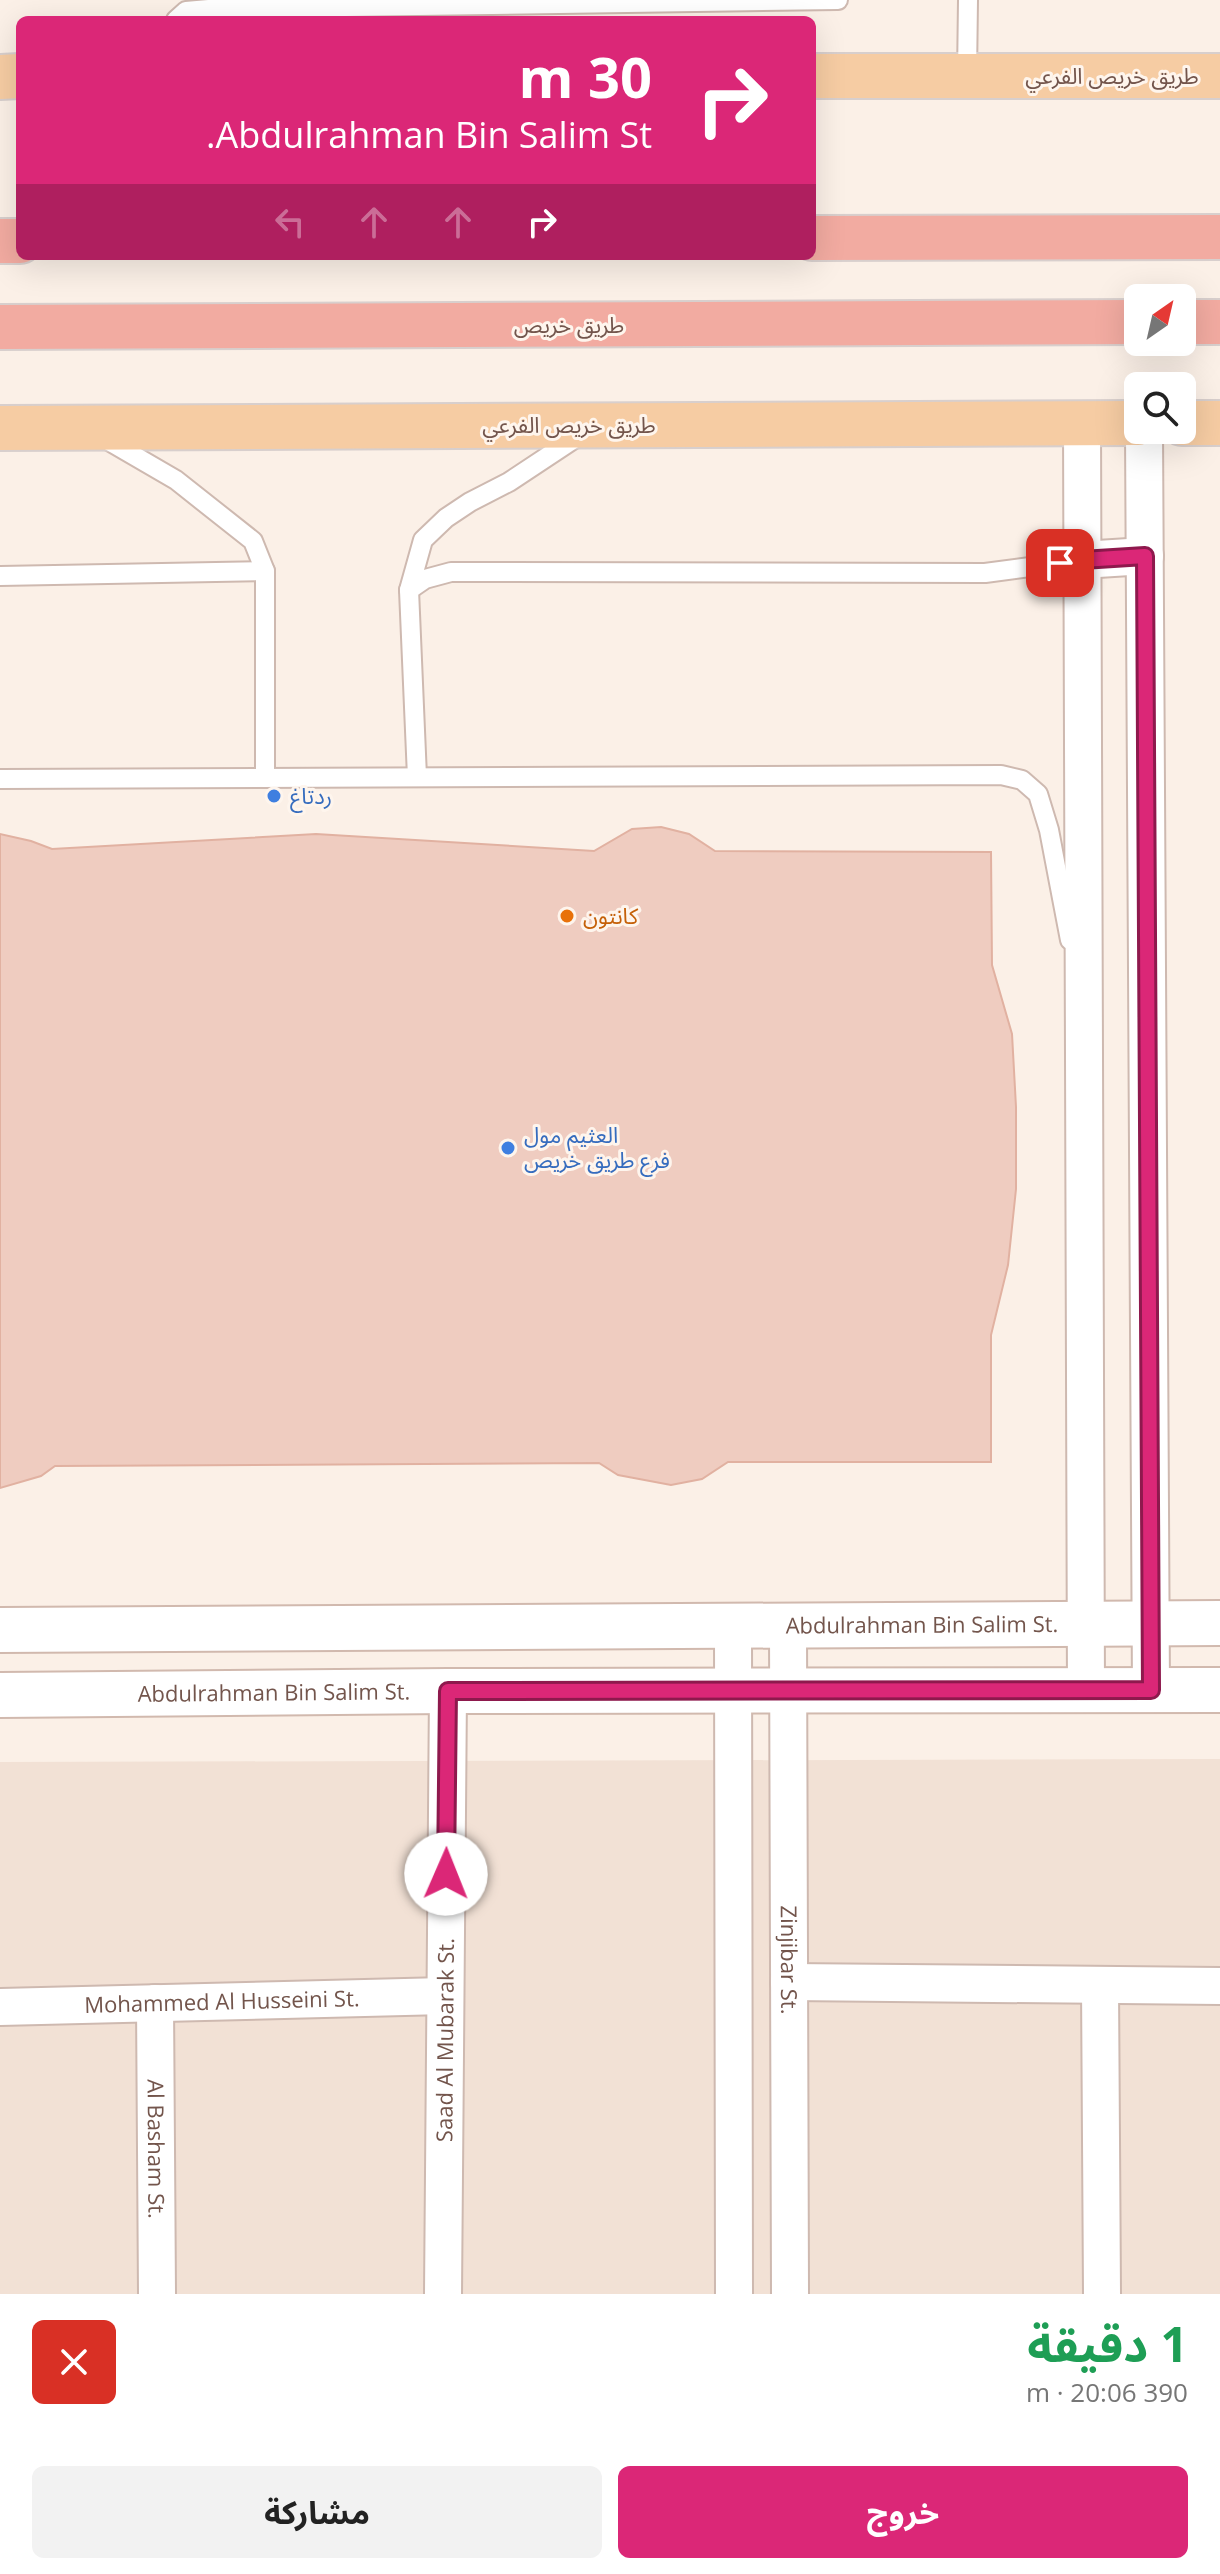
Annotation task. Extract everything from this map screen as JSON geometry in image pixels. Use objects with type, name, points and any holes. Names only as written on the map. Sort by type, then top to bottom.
[{"type":"highway","points":[[816,238],[1220,237]]},
{"type":"highway","name":"طريق خريص","points":[[0,327],[1124,322]]},
{"type":"highway","points":[[1196,322],[1220,322]]},
{"type":"main road","name":"طريق خريص الفرعي","points":[[816,76],[1220,76]]},
{"type":"main road","name":"طريق خريص الفرعي","points":[[0,428],[1124,423]]},
{"type":"main road","points":[[1196,423],[1220,423]]},
{"type":"street","points":[[1082,423],[1086,1690]]},
{"type":"street","points":[[1144,444],[1151,1690]]},
{"type":"street","points":[[1082,560],[1145,556]]},
{"type":"street","name":"Abdulrahman Bin Salim St.","points":[[0,1630],[1220,1623]]},
{"type":"street","points":[[733,1626],[734,2294]]},
{"type":"street","name":"Zinjibar St.","points":[[788,1626],[790,2294]]},
{"type":"street","name":"Abdulrahman Bin Salim St.","points":[[0,1695],[1220,1690]]},
{"type":"street","name":"Saad Al Mubarak St.","points":[[443,2294],[448,1691]]},
{"type":"street","points":[[789,1982],[1220,1986]]},
{"type":"street","points":[[1100,1985],[1102,2294]]},
{"type":"street","name":"Mohammed Al Husseini St.","points":[[0,2007],[445,1996]]},
{"type":"street","name":"Al Basham St.","points":[[155,2003],[157,2294]]},
{"type":"lane","points":[[180,16],[186,11],[209,9],[838,0]]},
{"type":"lane","points":[[967,76],[968,0]]},
{"type":"lane","points":[[417,777],[409,590],[423,540],[446,518],[470,502],[509,482],[596,425]]},
{"type":"lane","points":[[86,428],[176,480],[253,541],[265,571],[265,778]]},
{"type":"lane","points":[[409,590],[425,579],[451,572],[985,573],[1082,560]]},
{"type":"lane","points":[[0,576],[265,571]]},
{"type":"lane","points":[[0,779],[1001,775],[1022,780],[1038,794],[1049,830],[1084,1012]]},
{"type":"shaded area","points":[[1220,1759],[1220,2294],[0,2294],[0,1762]]},
{"type":"building","name":"العثيم مول فرع طريق خريص","points":[[661,827],[689,834],[715,851],[991,852],[992,965],[1012,1034],[1016,1189],[1008,1265],[991,1335],[991,1462],[728,1462],[702,1479],[671,1485],[618,1475],[599,1463],[55,1466],[41,1476],[0,1488],[0,834],[52,849],[316,834],[594,851],[632,829]]},
{"type":"place","name":"ردتاغ","points":[[274,796]]},
{"type":"place","name":"كانتون","points":[[567,916]]},
{"type":"place","name":"العثيم مول فرع طريق خريص","points":[[508,1148]]},
{"type":"route","points":[[446,1874],[448,1691],[1151,1690],[1145,556],[1060,563]]}]
